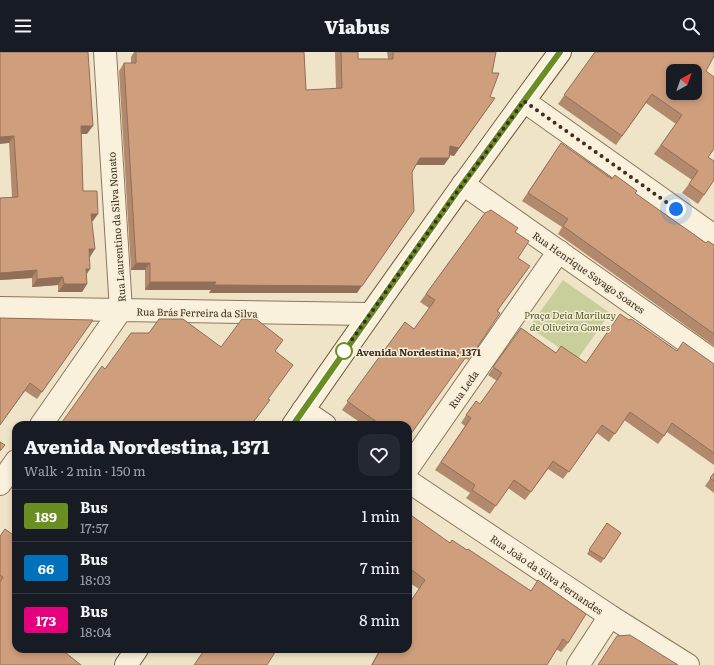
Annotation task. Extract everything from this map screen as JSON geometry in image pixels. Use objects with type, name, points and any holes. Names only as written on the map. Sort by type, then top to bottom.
[{"type":"street","name":"Rua Laurentino da Silva Nonato","points":[[44,421],[121,310],[105,52]]},
{"type":"street","points":[[310,421],[298,418],[463,184],[560,52]]},
{"type":"street","points":[[524,101],[714,236]]},
{"type":"street","name":"Rua Henrique Sayago Soares","points":[[463,184],[714,361]]},
{"type":"street","name":"Rua Leda","points":[[412,462],[559,251]]},
{"type":"street","name":"Rua Brás Ferreira da Silva","points":[[0,308],[370,314]]},
{"type":"street","points":[[0,484],[12,467]]},
{"type":"street","name":"Rua João da Silva Fernandes","points":[[412,484],[610,616],[688,665]]},
{"type":"street","points":[[578,665],[610,616]]},
{"type":"street","points":[[126,665],[134,653]]},
{"type":"green space","name":"Praça Deia Mariluzy de Oliveira Gomes","points":[[563,280],[610,313],[577,360],[529,327]]},
{"type":"building","points":[[0,52],[88,52],[93,126],[81,126],[83,191],[97,191],[98,214],[91,214],[95,249],[89,249],[90,269],[86,269],[87,284],[64,284],[63,277],[37,279],[37,270],[0,273],[0,198],[18,197],[14,136],[0,137]]},
{"type":"building","points":[[136,52],[304,52],[306,90],[342,88],[341,52],[358,52],[358,59],[393,59],[393,52],[496,52],[492,73],[499,73],[490,97],[495,98],[459,148],[450,146],[449,158],[420,158],[412,172],[414,211],[362,286],[214,285],[216,282],[150,282],[150,263],[136,263],[124,63],[136,63]]},
{"type":"building","points":[[595,52],[714,52],[714,56],[706,71],[714,77],[714,149],[708,157],[714,161],[714,180],[704,195],[689,184],[698,171],[661,145],[682,115],[652,94],[622,136],[564,95]]},
{"type":"building","points":[[561,143],[612,179],[615,175],[637,191],[635,193],[706,243],[708,241],[714,245],[714,334],[563,226],[568,219],[528,193]]},
{"type":"building","points":[[491,210],[518,228],[515,232],[529,241],[518,258],[530,266],[497,311],[500,313],[474,352],[471,350],[412,432],[412,421],[375,421],[347,401],[405,322],[414,329],[435,300],[426,294],[485,213]]},
{"type":"building","points":[[620,314],[629,320],[631,319],[677,351],[683,342],[714,364],[714,453],[672,423],[664,436],[630,412],[615,434],[602,425],[569,472],[553,461],[531,492],[514,480],[496,506],[472,490],[475,485],[441,462],[471,418],[466,415],[476,401],[480,404],[502,373],[493,367],[521,328],[556,353],[561,346],[586,363]]},
{"type":"building","points":[[0,318],[93,320],[42,392],[30,383],[0,425]]},
{"type":"building","points":[[159,319],[183,319],[221,347],[242,319],[256,319],[283,340],[275,351],[293,365],[254,421],[63,421],[102,366],[105,369],[131,333],[149,333]]},
{"type":"building","points":[[0,442],[5,445],[0,451]]},
{"type":"building","points":[[714,473],[714,481],[710,478]]},
{"type":"building","points":[[412,516],[450,543],[452,540],[467,550],[468,549],[531,591],[538,580],[586,614],[568,643],[563,639],[547,665],[372,665],[379,653],[412,653],[412,599],[425,580],[412,570]]},
{"type":"building","points":[[607,523],[621,533],[604,559],[589,550]]},
{"type":"building","points":[[5,529],[12,534],[12,653],[66,653],[81,665],[0,665],[0,582],[3,577],[0,575],[0,536]]},
{"type":"building","points":[[630,635],[678,665],[598,665],[617,636]]},
{"type":"building","points":[[202,653],[274,653],[267,665],[194,665]]},
{"type":"bus line","name":"189","points":[[296,421],[454,196],[560,52]]},
{"type":"place","name":"Avenida Nordestina, 1371","points":[[344,351]]},
{"type":"route","points":[[344,351],[454,196],[524,101],[676,209]]}]
